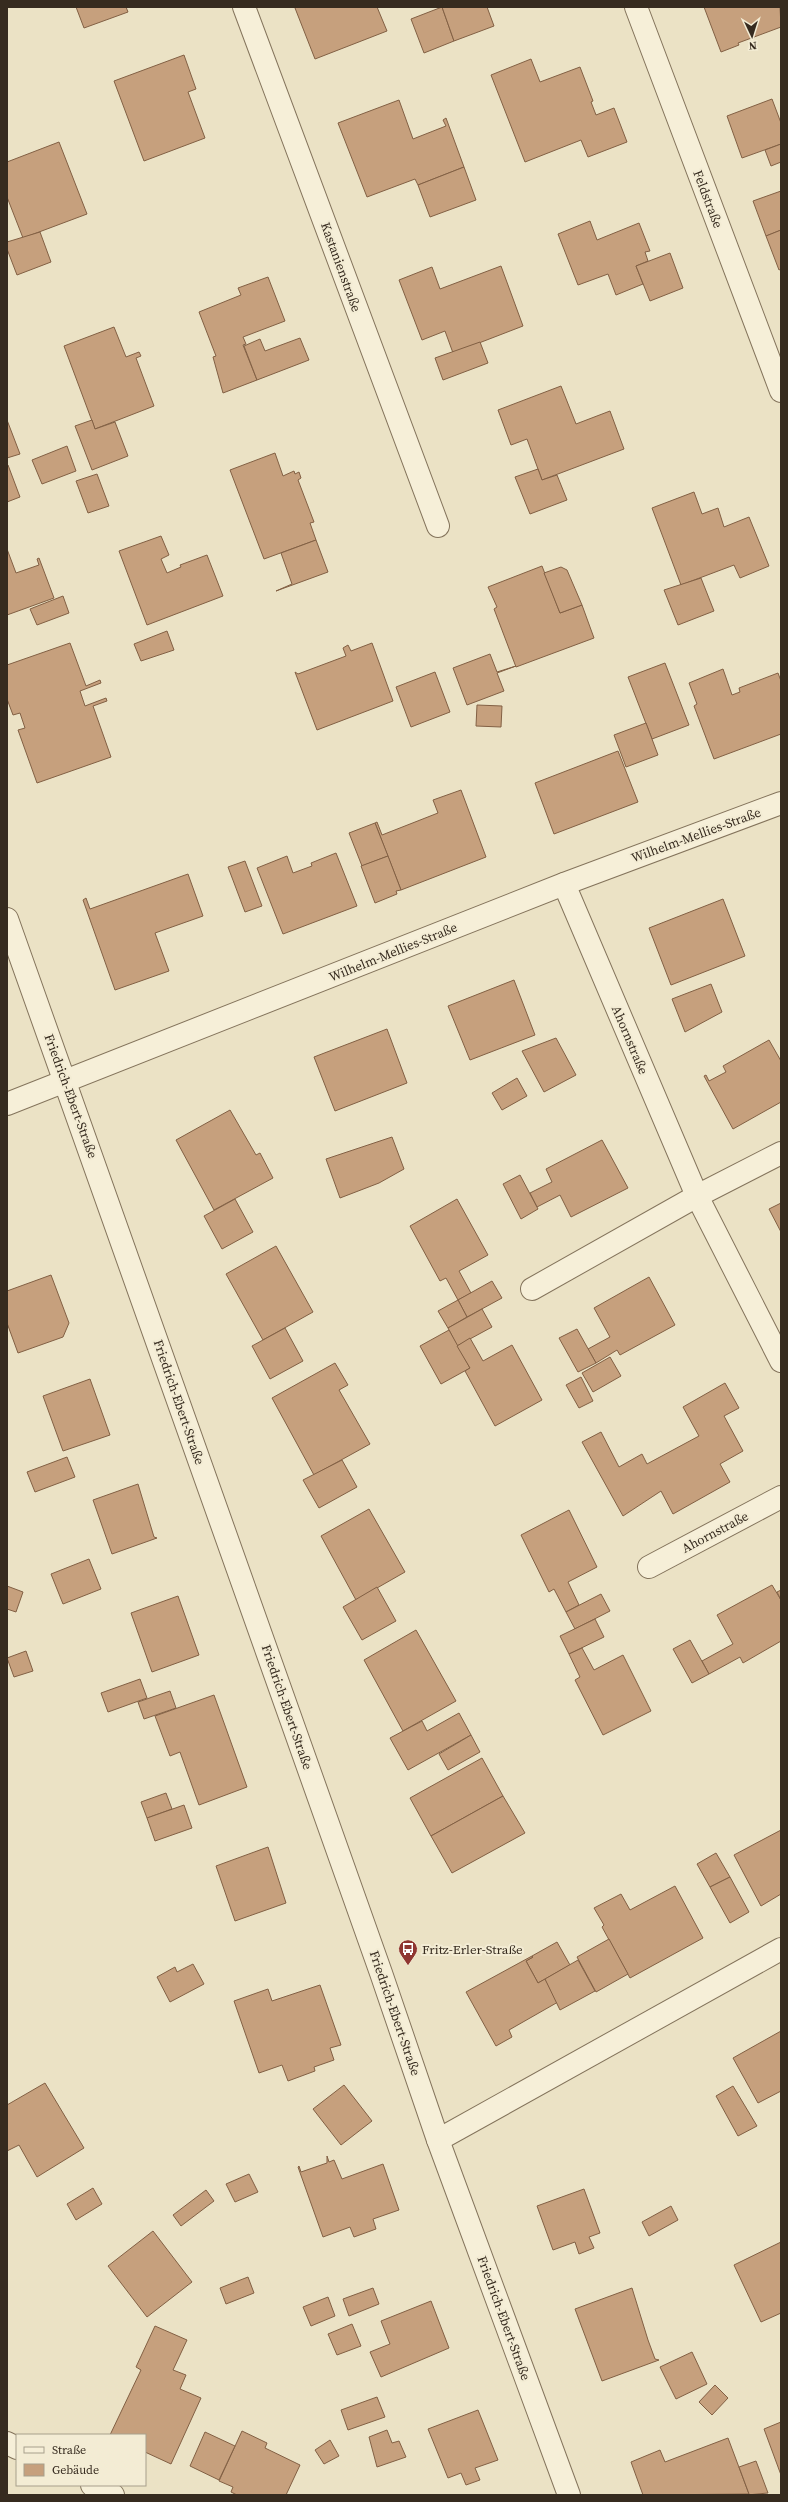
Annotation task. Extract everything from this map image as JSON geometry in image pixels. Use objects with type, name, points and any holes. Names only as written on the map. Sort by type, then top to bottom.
[{"type":"street","name":"Kastanienstraße","points":[[244,7],[438,526]]},
{"type":"street","name":"Feldstraße","points":[[636,7],[781,390]]},
{"type":"street","name":"Wilhelm-Mellies-Straße","points":[[7,1104],[564,884],[781,804]]},
{"type":"street","name":"Ahornstraße","points":[[564,884],[697,1196],[781,1361]]},
{"type":"street","name":"Friedrich-Ebert-Straße","points":[[7,919],[66,1081],[379,1965],[438,2140],[569,2495]]},
{"type":"street","points":[[532,1289],[697,1196],[781,1153]]},
{"type":"street","name":"Ahornstraße","points":[[650,1567],[781,1497]]},
{"type":"street","points":[[438,2140],[781,1949]]},
{"type":"street","points":[[7,2443],[16,2448]]},
{"type":"street","points":[[94,2486],[113,2495]]},
{"type":"building","points":[[76,7],[126,7],[128,12],[84,28]]},
{"type":"building","points":[[377,7],[387,31],[315,59],[295,8]]},
{"type":"building","points":[[442,7],[454,41],[424,53],[411,19]]},
{"type":"building","points":[[442,7],[487,7],[494,26],[454,41]]},
{"type":"building","points":[[704,7],[780,7],[781,27],[738,43],[739,45],[721,52]]},
{"type":"building","points":[[184,55],[196,89],[188,92],[205,138],[144,161],[114,81]]},
{"type":"building","points":[[531,59],[540,82],[580,67],[593,101],[591,102],[596,115],[614,108],[627,142],[588,157],[581,140],[525,162],[491,75]]},
{"type":"building","points":[[772,99],[781,123],[781,144],[742,158],[727,116]]},
{"type":"building","points":[[399,100],[413,139],[446,126],[443,120],[446,118],[464,167],[418,185],[415,179],[367,197],[338,123]]},
{"type":"building","points":[[59,142],[87,214],[23,238],[7,197],[7,162]]},
{"type":"building","points":[[781,144],[781,162],[771,166],[765,150]]},
{"type":"building","points":[[464,167],[476,200],[430,217],[418,185]]},
{"type":"building","points":[[781,191],[781,230],[766,236],[753,201]]},
{"type":"building","points":[[590,221],[597,240],[639,223],[650,251],[645,252],[648,261],[636,266],[643,284],[616,295],[608,274],[578,285],[558,234]]},
{"type":"building","points":[[781,230],[781,269],[779,270],[766,236]]},
{"type":"building","points":[[40,232],[51,262],[17,275],[7,249],[7,242]]},
{"type":"building","points":[[670,253],[683,288],[650,301],[636,266]]},
{"type":"building","points":[[501,266],[523,326],[453,353],[445,331],[422,340],[399,280],[432,267],[440,289]]},
{"type":"building","points":[[268,277],[285,321],[243,337],[246,344],[243,345],[257,380],[223,393],[213,357],[216,356],[199,312],[241,295],[238,288]]},
{"type":"building","points":[[114,327],[126,357],[139,352],[141,356],[136,358],[154,406],[95,429],[64,346]]},
{"type":"building","points":[[300,338],[309,360],[257,380],[244,346],[260,339],[265,351]]},
{"type":"building","points":[[480,342],[488,363],[443,380],[435,358]]},
{"type":"building","points":[[561,386],[576,424],[610,411],[624,449],[542,480],[527,439],[511,445],[498,410]]},
{"type":"building","points":[[7,420],[20,454],[7,458]]},
{"type":"building","points":[[92,420],[95,429],[115,422],[128,456],[92,470],[75,426]]},
{"type":"building","points":[[67,446],[76,471],[42,484],[32,460]]},
{"type":"building","points":[[275,453],[283,476],[294,471],[295,474],[299,472],[301,478],[298,480],[314,522],[310,523],[316,540],[264,559],[230,470]]},
{"type":"building","points":[[8,465],[20,497],[7,502],[7,466]]},
{"type":"building","points":[[538,469],[542,480],[557,475],[567,500],[530,514],[515,477]]},
{"type":"building","points":[[97,474],[109,506],[88,513],[76,481]]},
{"type":"building","points":[[694,492],[702,514],[718,508],[724,527],[749,517],[769,566],[740,578],[734,565],[681,585],[652,508]]},
{"type":"building","points":[[161,536],[169,555],[161,559],[167,573],[181,567],[180,565],[207,555],[223,596],[147,625],[119,551]]},
{"type":"building","points":[[316,540],[328,572],[276,591],[292,584],[281,553]]},
{"type":"building","points":[[7,549],[16,573],[39,565],[37,559],[39,558],[54,598],[7,615]]},
{"type":"building","points":[[542,566],[560,613],[582,605],[594,638],[516,667],[494,609],[497,607],[488,587]]},
{"type":"building","points":[[561,567],[567,570],[582,605],[560,613],[544,573]]},
{"type":"building","points":[[701,578],[714,611],[678,625],[664,590]]},
{"type":"building","points":[[63,596],[69,613],[37,625],[30,609]]},
{"type":"building","points":[[167,631],[174,650],[141,661],[134,644]]},
{"type":"building","points":[[70,643],[86,686],[100,680],[101,683],[80,691],[85,706],[106,698],[107,701],[93,706],[111,757],[37,783],[18,730],[25,728],[20,713],[13,715],[7,699],[7,665]]},
{"type":"building","points":[[372,643],[393,701],[317,730],[295,672],[298,674],[346,656],[343,648],[348,645],[351,651]]},
{"type":"building","points":[[490,654],[497,672],[516,666],[497,673],[504,691],[467,705],[453,668]]},
{"type":"building","points":[[665,663],[689,725],[652,739],[628,677]]},
{"type":"building","points":[[723,669],[732,695],[740,692],[739,688],[778,673],[781,681],[781,734],[714,759],[694,706],[697,704],[689,683]]},
{"type":"building","points":[[435,672],[450,712],[411,727],[396,687]]},
{"type":"building","points":[[477,705],[502,706],[501,727],[476,726]]},
{"type":"building","points":[[646,723],[658,755],[626,767],[614,735]]},
{"type":"building","points":[[618,751],[638,802],[554,834],[535,783]]},
{"type":"building","points":[[461,790],[486,857],[401,890],[375,823],[377,822],[382,835],[438,813],[433,800]]},
{"type":"building","points":[[375,823],[388,856],[362,866],[349,833]]},
{"type":"building","points":[[336,853],[357,906],[283,934],[257,868],[287,856],[293,873],[312,866],[311,863]]},
{"type":"building","points":[[388,856],[401,890],[396,891],[397,894],[375,903],[361,866]]},
{"type":"building","points":[[245,861],[262,906],[245,912],[228,867]]},
{"type":"building","points":[[188,874],[203,916],[155,933],[169,971],[115,990],[83,900],[86,898],[90,909]]},
{"type":"building","points":[[723,899],[745,956],[671,985],[649,928]]},
{"type":"building","points":[[514,980],[535,1035],[470,1060],[448,1006]]},
{"type":"building","points":[[711,984],[722,1012],[685,1032],[672,999]]},
{"type":"building","points":[[387,1029],[407,1083],[335,1111],[314,1057]]},
{"type":"building","points":[[556,1038],[576,1075],[544,1092],[522,1051]]},
{"type":"building","points":[[769,1040],[781,1061],[781,1102],[733,1129],[704,1076],[706,1075],[709,1081],[726,1072],[723,1066]]},
{"type":"building","points":[[517,1078],[527,1096],[502,1110],[492,1093]]},
{"type":"building","points":[[230,1110],[256,1155],[260,1153],[273,1178],[214,1210],[176,1140]]},
{"type":"building","points":[[392,1137],[404,1169],[379,1183],[340,1198],[326,1159]]},
{"type":"building","points":[[602,1140],[628,1188],[571,1217],[560,1195],[537,1207],[530,1193],[552,1182],[546,1169]]},
{"type":"building","points":[[520,1175],[538,1209],[521,1219],[503,1184]]},
{"type":"building","points":[[235,1199],[253,1232],[222,1249],[204,1216]]},
{"type":"building","points":[[457,1199],[488,1255],[459,1271],[471,1293],[458,1300],[446,1278],[440,1281],[410,1226]]},
{"type":"building","points":[[781,1203],[781,1232],[769,1209]]},
{"type":"building","points":[[276,1246],[313,1312],[263,1340],[226,1274]]},
{"type":"building","points":[[51,1275],[69,1323],[63,1337],[18,1353],[7,1323],[7,1291]]},
{"type":"building","points":[[649,1277],[675,1325],[620,1355],[617,1350],[596,1363],[588,1349],[610,1337],[594,1308]]},
{"type":"building","points":[[492,1281],[502,1298],[467,1317],[458,1300]]},
{"type":"building","points":[[458,1300],[467,1317],[448,1328],[438,1311]]},
{"type":"building","points":[[482,1309],[492,1327],[457,1346],[448,1328]]},
{"type":"building","points":[[285,1328],[303,1361],[270,1379],[252,1346]]},
{"type":"building","points":[[577,1329],[596,1363],[578,1372],[559,1338]]},
{"type":"building","points":[[449,1330],[470,1368],[441,1384],[420,1346]]},
{"type":"building","points":[[470,1338],[483,1361],[512,1345],[542,1400],[495,1426],[465,1371],[470,1368],[457,1346]]},
{"type":"building","points":[[610,1357],[621,1376],[593,1392],[582,1373]]},
{"type":"building","points":[[335,1363],[348,1385],[339,1390],[370,1444],[314,1475],[272,1398]]},
{"type":"building","points":[[581,1377],[593,1401],[579,1408],[566,1385]]},
{"type":"building","points":[[90,1379],[110,1435],[63,1451],[43,1396]]},
{"type":"building","points":[[725,1383],[739,1408],[724,1416],[743,1451],[720,1464],[730,1482],[673,1514],[661,1491],[623,1516],[582,1442],[601,1432],[619,1467],[642,1454],[647,1464],[699,1436],[683,1407]]},
{"type":"building","points":[[67,1457],[75,1477],[35,1492],[27,1472]]},
{"type":"building","points":[[342,1460],[357,1487],[319,1508],[303,1480]]},
{"type":"building","points":[[138,1484],[154,1537],[157,1538],[112,1554],[93,1500]]},
{"type":"building","points":[[369,1509],[405,1572],[356,1600],[321,1536]]},
{"type":"building","points":[[569,1510],[597,1567],[568,1582],[579,1605],[566,1612],[554,1589],[549,1592],[521,1535]]},
{"type":"building","points":[[89,1559],[101,1589],[63,1604],[51,1574]]},
{"type":"building","points":[[772,1585],[781,1600],[781,1641],[743,1663],[740,1657],[709,1674],[702,1661],[733,1644],[717,1615]]},
{"type":"building","points":[[7,1586],[23,1592],[16,1612],[7,1609]]},
{"type":"building","points":[[377,1587],[396,1621],[362,1640],[343,1607]]},
{"type":"building","points":[[781,1590],[781,1600],[777,1592]]},
{"type":"building","points":[[601,1594],[610,1611],[575,1629],[566,1612]]},
{"type":"building","points":[[178,1596],[199,1655],[152,1672],[131,1613]]},
{"type":"building","points":[[595,1619],[604,1637],[569,1654],[560,1636]]},
{"type":"building","points":[[416,1630],[456,1701],[403,1731],[364,1660]]},
{"type":"building","points":[[690,1640],[709,1674],[692,1683],[673,1649]]},
{"type":"building","points":[[582,1648],[594,1670],[623,1655],[651,1711],[603,1735],[575,1680],[580,1677],[569,1654]]},
{"type":"building","points":[[26,1651],[33,1671],[14,1677],[7,1658]]},
{"type":"building","points":[[140,1679],[147,1698],[108,1712],[101,1693]]},
{"type":"building","points":[[170,1691],[176,1708],[144,1719],[138,1702]]},
{"type":"building","points":[[214,1695],[247,1787],[199,1805],[180,1752],[170,1756],[155,1716]]},
{"type":"building","points":[[459,1713],[471,1735],[408,1770],[390,1738],[422,1721],[427,1731]]},
{"type":"building","points":[[471,1735],[480,1752],[448,1770],[439,1754]]},
{"type":"building","points":[[482,1758],[503,1796],[431,1836],[410,1798]]},
{"type":"building","points":[[166,1793],[172,1809],[147,1818],[141,1802]]},
{"type":"building","points":[[503,1796],[525,1833],[452,1873],[431,1836]]},
{"type":"building","points":[[184,1805],[192,1828],[155,1841],[147,1818]]},
{"type":"building","points":[[781,1830],[781,1894],[761,1906],[734,1855]]},
{"type":"building","points":[[268,1847],[286,1903],[235,1921],[216,1866]]},
{"type":"building","points":[[716,1853],[730,1877],[710,1887],[697,1864]]},
{"type":"building","points":[[730,1877],[749,1912],[730,1923],[710,1887]]},
{"type":"building","points":[[675,1886],[703,1938],[630,1978],[602,1927],[604,1925],[594,1908],[621,1894],[630,1910]]},
{"type":"building","points":[[609,1939],[628,1974],[596,1992],[577,1957]]},
{"type":"building","points":[[557,1942],[570,1965],[538,1983],[526,1961]]},
{"type":"building","points":[[532,1956],[533,1957],[526,1961],[538,1983],[545,1979],[558,2002],[509,2030],[512,2037],[496,2046],[466,1992]]},
{"type":"building","points":[[578,1960],[595,1991],[560,2010],[545,1979]]},
{"type":"building","points":[[193,1964],[204,1984],[170,2002],[157,1977],[175,1967],[177,1972]]},
{"type":"building","points":[[320,1985],[341,2045],[330,2048],[334,2060],[314,2067],[315,2071],[288,2081],[282,2065],[259,2073],[234,2001],[268,1989],[272,2001]]},
{"type":"building","points":[[781,2031],[781,2091],[758,2103],[733,2058]]},
{"type":"building","points":[[45,2083],[84,2148],[37,2177],[19,2145],[7,2151],[7,2105]]},
{"type":"building","points":[[344,2085],[372,2121],[341,2145],[313,2109]]},
{"type":"building","points":[[733,2086],[757,2126],[738,2136],[716,2096]]},
{"type":"building","points":[[327,2156],[329,2162],[334,2160],[342,2179],[383,2164],[399,2210],[373,2219],[376,2229],[354,2237],[350,2227],[323,2237],[298,2167],[299,2166],[301,2172],[327,2163]]},
{"type":"building","points":[[249,2174],[258,2192],[235,2202],[226,2184]]},
{"type":"building","points":[[93,2188],[102,2204],[76,2220],[67,2204]]},
{"type":"building","points":[[584,2189],[600,2233],[589,2237],[594,2248],[579,2254],[575,2242],[553,2250],[537,2206]]},
{"type":"building","points":[[206,2190],[214,2201],[181,2226],[173,2215]]},
{"type":"building","points":[[671,2206],[678,2220],[649,2236],[642,2222]]},
{"type":"building","points":[[153,2231],[192,2282],[147,2317],[108,2266]]},
{"type":"building","points":[[781,2242],[781,2313],[761,2322],[734,2265]]},
{"type":"building","points":[[248,2277],[254,2293],[226,2304],[220,2288]]},
{"type":"building","points":[[373,2288],[379,2304],[349,2316],[343,2299]]},
{"type":"building","points":[[632,2288],[655,2359],[659,2360],[602,2381],[575,2309]]},
{"type":"building","points":[[328,2297],[335,2316],[311,2326],[303,2307]]},
{"type":"building","points":[[431,2301],[449,2348],[381,2377],[370,2352],[390,2344],[381,2321]]},
{"type":"building","points":[[352,2324],[361,2346],[337,2355],[328,2334]]},
{"type":"building","points":[[155,2326],[187,2340],[173,2370],[186,2375],[180,2389],[201,2398],[171,2464],[146,2452],[146,2434],[110,2434],[141,2370],[136,2367]]},
{"type":"building","points":[[692,2352],[707,2384],[676,2399],[660,2367]]},
{"type":"building","points":[[715,2385],[728,2398],[712,2415],[699,2402]]},
{"type":"building","points":[[377,2397],[385,2417],[348,2430],[341,2410]]},
{"type":"building","points":[[478,2410],[498,2460],[475,2468],[480,2480],[466,2485],[461,2473],[448,2478],[428,2429]]},
{"type":"building","points":[[781,2422],[781,2475],[764,2429]]},
{"type":"building","points":[[387,2430],[392,2443],[399,2441],[406,2457],[377,2467],[369,2437]]},
{"type":"building","points":[[242,2431],[267,2443],[265,2448],[300,2465],[286,2495],[237,2495],[231,2492],[233,2487],[219,2481]]},
{"type":"building","points":[[205,2432],[235,2446],[219,2480],[190,2466]]},
{"type":"building","points":[[728,2438],[749,2494],[643,2495],[631,2462],[660,2450],[665,2462]]},
{"type":"building","points":[[330,2440],[339,2456],[324,2464],[315,2450]]},
{"type":"building","points":[[756,2461],[768,2493],[747,2495],[749,2494],[739,2467]]},
{"type":"place","name":"Fritz-Erler-Straße","points":[[408,1966]]}]
